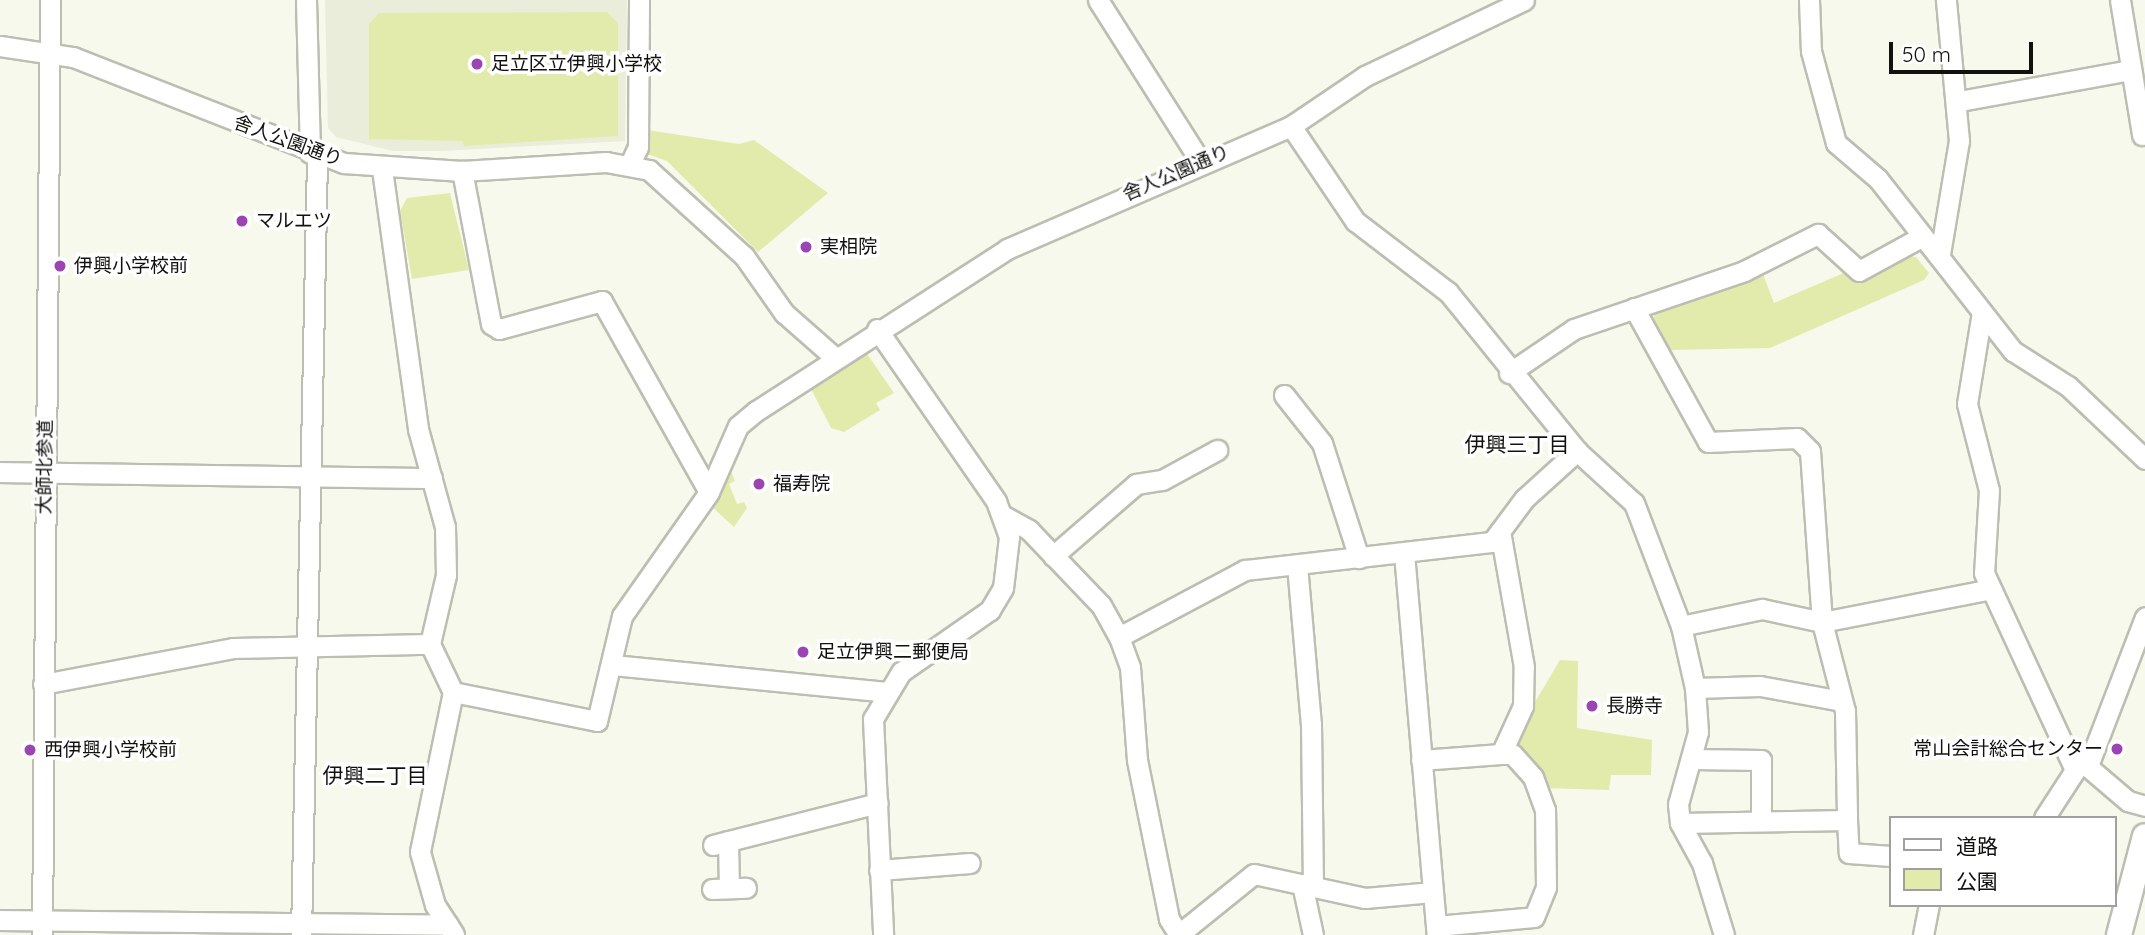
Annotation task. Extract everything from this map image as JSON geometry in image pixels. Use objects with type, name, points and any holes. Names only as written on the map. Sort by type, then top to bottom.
[{"type":"main road","points":[[2119,935],[2145,836]]},
{"type":"street","name":"大師北参道","points":[[42,928],[50,0]]},
{"type":"street","points":[[301,931],[313,155],[306,0]]},
{"type":"street","points":[[639,0],[638,146],[629,164],[665,178],[744,256],[784,313],[833,356]]},
{"type":"street","points":[[1098,0],[1200,162]]},
{"type":"street","name":"舎人公園通り","points":[[453,692],[597,721],[622,616],[709,492],[738,426],[833,356],[1037,234],[1200,162],[1292,126],[1365,76],[1524,0]]},
{"type":"street","points":[[1809,0],[1811,51],[1836,143],[1878,179],[1921,237],[1940,254],[2013,351],[2068,386],[2145,459]]},
{"type":"street","points":[[1940,254],[1960,101],[1947,0]]},
{"type":"street","points":[[2120,0],[2142,135]]},
{"type":"street","name":"舎人公園通り","points":[[0,46],[49,51],[313,155],[382,169],[462,171],[629,164]]},
{"type":"street","points":[[1960,101],[2131,70]]},
{"type":"street","points":[[1292,126],[1355,221],[1448,292],[1509,373],[1577,451],[1634,503],[1681,626],[1695,688],[1698,732],[1678,804],[1680,823],[1702,863],[1724,935]]},
{"type":"street","points":[[0,920],[42,928],[301,931],[447,929],[420,852],[453,692],[430,644],[446,575],[445,527],[404,347],[382,169]]},
{"type":"street","points":[[462,171],[491,324],[499,329],[602,301],[709,492]]},
{"type":"street","points":[[1509,373],[1574,329],[1744,271],[1818,234],[1859,271],[1921,237]]},
{"type":"street","points":[[1634,308],[1708,442],[1797,438],[1810,451],[1822,622],[1842,701],[1849,853],[1890,856]]},
{"type":"street","points":[[1982,312],[1967,404],[1989,489],[1984,573],[2081,765],[2128,801],[2145,806]]},
{"type":"street","points":[[877,328],[1004,516],[1008,559],[990,610],[901,673],[885,692],[872,734],[878,803],[883,935]]},
{"type":"street","points":[[1284,395],[1322,443],[1359,558]]},
{"type":"street","points":[[1053,556],[1136,484],[1162,480],[1217,450]]},
{"type":"street","points":[[1119,637],[1245,570],[1492,542],[1524,499],[1577,451]]},
{"type":"street","points":[[0,472],[432,478]]},
{"type":"street","points":[[1004,516],[1023,524],[1101,605],[1119,637],[1129,667],[1137,760],[1169,919],[1178,935],[1254,874],[1365,898],[1433,892]]},
{"type":"street","points":[[1500,531],[1524,667],[1523,706],[1502,754]]},
{"type":"street","points":[[1404,553],[1421,760],[1437,930],[1534,918],[1546,887],[1545,810],[1533,777],[1512,754],[1421,760]]},
{"type":"street","points":[[1297,565],[1311,724],[1307,885],[1313,935]]},
{"type":"street","points":[[1681,626],[1762,609],[1822,622],[1991,589]]},
{"type":"street","points":[[2045,816],[2081,765],[2145,617]]},
{"type":"street","points":[[43,684],[233,648],[430,644]]},
{"type":"street","points":[[612,664],[885,692]]},
{"type":"street","points":[[1695,688],[1760,686],[1842,701]]},
{"type":"street","points":[[1692,759],[1761,760],[1761,821]]},
{"type":"street","points":[[729,888],[721,843],[878,803]]},
{"type":"street","points":[[1680,823],[1847,821]]},
{"type":"street","points":[[879,870],[970,863]]},
{"type":"street","points":[[1923,935],[1929,907]]},
{"type":"shaded area","name":"足立区立伊興小学校","points":[[325,0],[627,0],[625,141],[393,151],[336,137],[328,128]]},
{"type":"green space","name":"足立区立伊興小学校","points":[[607,12],[618,23],[618,136],[464,146],[463,141],[369,139],[369,24],[379,13]]},
{"type":"green space","points":[[647,130],[739,144],[754,140],[828,193],[758,252],[667,161],[647,154]]},
{"type":"green space","points":[[450,193],[469,270],[412,279],[400,211],[407,198]]},
{"type":"green space","points":[[1904,256],[1916,257],[1929,273],[1924,280],[1770,348],[1670,350],[1653,322],[1655,312],[1763,274],[1774,303],[1846,272],[1856,281]]},
{"type":"green space","points":[[865,351],[894,393],[876,403],[880,410],[844,432],[831,428],[809,385]]},
{"type":"green space","points":[[729,467],[735,481],[729,484],[737,504],[744,502],[747,508],[734,527],[710,505]]},
{"type":"green space","points":[[1560,660],[1578,661],[1577,728],[1652,740],[1651,775],[1611,775],[1609,790],[1543,788],[1513,739]]},
{"type":"place","name":"足立区立伊興小学校","points":[[477,64]]},
{"type":"place","name":"マルエツ","points":[[242,221]]},
{"type":"place","name":"実相院","points":[[806,247]]},
{"type":"place","name":"伊興小学校前","points":[[60,266]]},
{"type":"place","name":"福寿院","points":[[759,484]]},
{"type":"place","name":"足立伊興二郵便局","points":[[803,652]]},
{"type":"place","name":"長勝寺","points":[[1592,706]]},
{"type":"place","name":"常山会計総合センター","points":[[2117,749]]},
{"type":"place","name":"西伊興小学校前","points":[[30,750]]},
{"type":"district","name":"伊興三丁目","points":[[1517,444]]},
{"type":"district","name":"伊興二丁目","points":[[375,775]]}]
